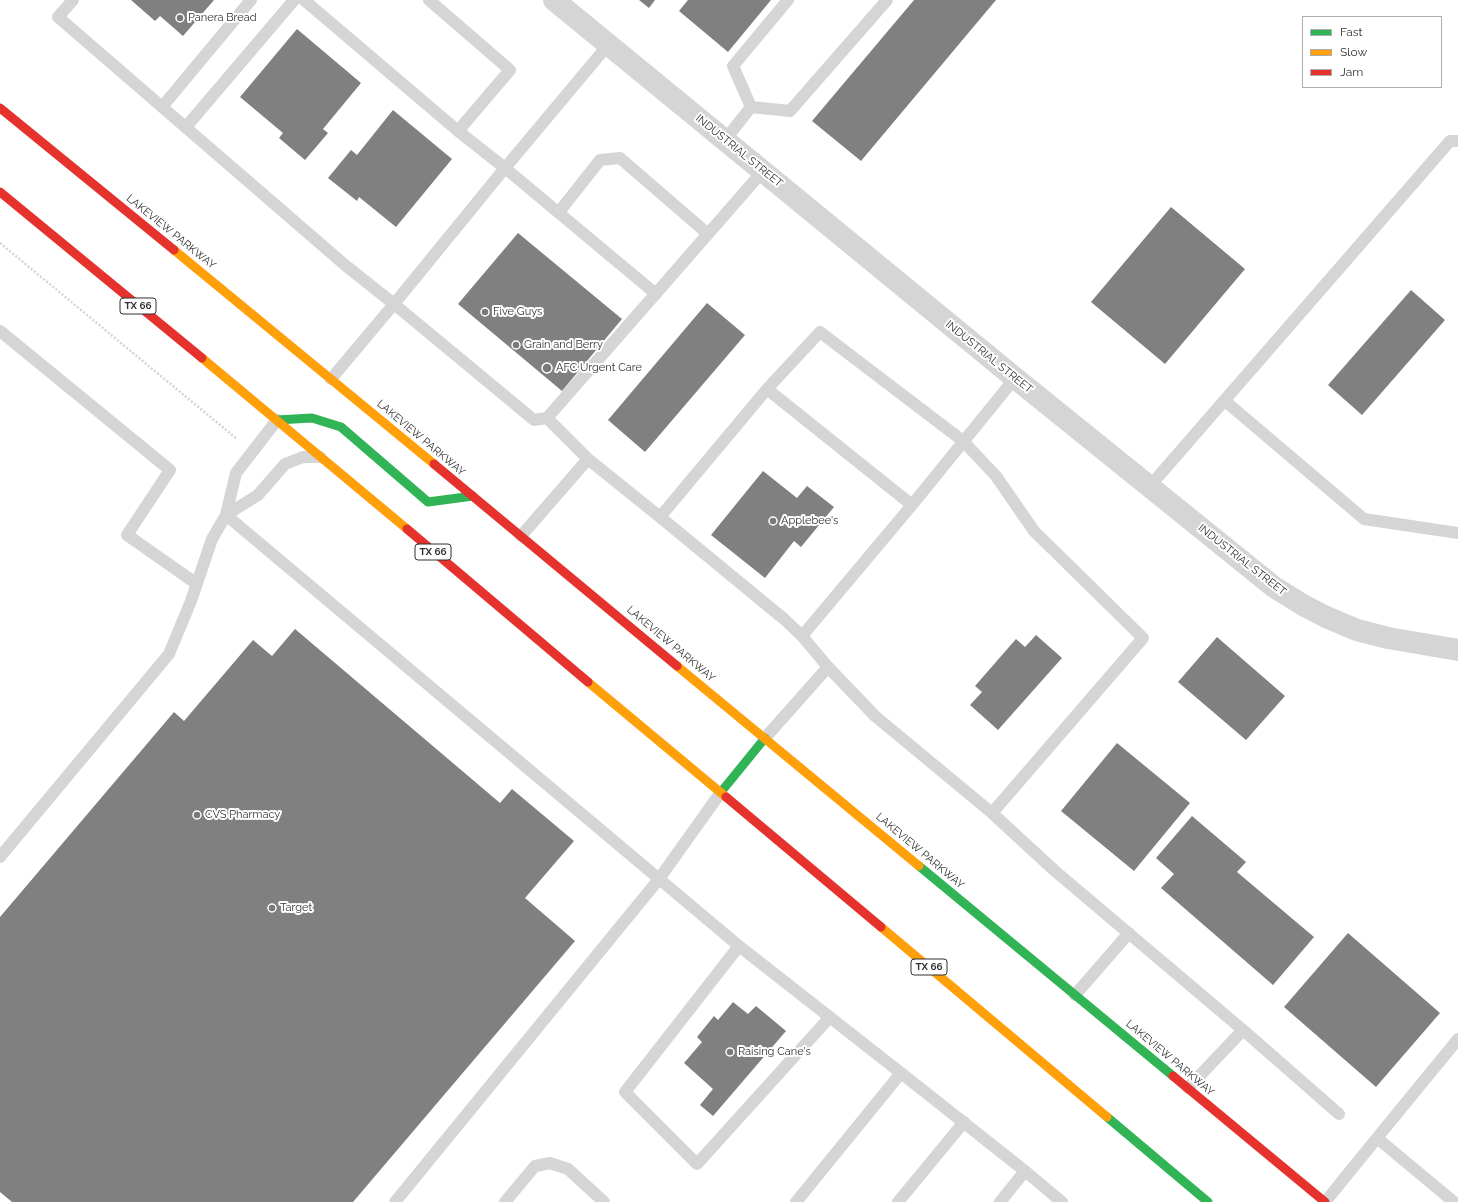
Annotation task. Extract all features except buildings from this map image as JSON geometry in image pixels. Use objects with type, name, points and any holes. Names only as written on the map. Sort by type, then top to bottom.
[{"type":"main road","name":"LAKEVIEW PARKWAY","points":[[0,108],[473,496],[1325,1202]]},
{"type":"main road","name":"TX 66","points":[[0,192],[277,420],[1208,1202]]},
{"type":"main road","points":[[277,420],[312,418],[340,427],[428,502],[473,496]]},
{"type":"main road","points":[[721,792],[765,738]]},
{"type":"street","name":"INDUSTRIAL STREET","points":[[554,0],[1015,378],[1274,587],[1326,617],[1357,630],[1388,638],[1458,650]]},
{"type":"lane","points":[[73,0],[58,18],[346,265],[534,420],[547,418],[763,171]]},
{"type":"lane","points":[[162,107],[251,0]]},
{"type":"lane","points":[[186,127],[294,0]]},
{"type":"lane","points":[[304,0],[458,131],[506,168],[656,294]]},
{"type":"lane","points":[[429,0],[510,70],[458,131]]},
{"type":"lane","points":[[751,107],[733,66],[788,0]]},
{"type":"lane","points":[[751,107],[790,111],[886,0]]},
{"type":"lane","points":[[331,379],[608,45]]},
{"type":"lane","points":[[725,140],[751,107]]},
{"type":"lane","points":[[1150,486],[1450,141],[1458,141]]},
{"type":"lane","points":[[559,212],[600,160],[620,158],[708,234]]},
{"type":"lane","points":[[0,331],[170,470],[127,536],[197,584]]},
{"type":"lane","points":[[660,517],[767,389],[820,332],[963,441],[996,476],[1034,531],[1143,638],[992,814]]},
{"type":"lane","points":[[802,636],[912,505],[1015,378]]},
{"type":"lane","points":[[767,389],[912,505]]},
{"type":"lane","points":[[1225,401],[1364,519],[1458,533]]},
{"type":"lane","points":[[547,418],[588,459],[784,619],[802,636],[828,667],[875,716],[992,814],[1055,871],[1243,1030],[1339,1114]]},
{"type":"lane","points":[[0,857],[169,654],[197,584],[212,539],[226,515],[236,473],[277,420]]},
{"type":"lane","points":[[226,515],[258,495],[285,464],[303,457],[320,457]]},
{"type":"lane","points":[[521,536],[588,459]]},
{"type":"lane","points":[[226,515],[739,946],[964,1122],[1062,1202]]},
{"type":"lane","points":[[765,738],[828,667]]},
{"type":"lane","points":[[395,1202],[659,879],[721,792]]},
{"type":"lane","points":[[1075,995],[1129,933]]},
{"type":"lane","points":[[739,946],[625,1092],[697,1164],[830,1018]]},
{"type":"lane","points":[[1188,1088],[1243,1030]]},
{"type":"lane","points":[[1325,1202],[1458,1039]]},
{"type":"lane","points":[[796,1202],[900,1073]]},
{"type":"lane","points":[[898,1202],[964,1122]]},
{"type":"lane","points":[[1377,1138],[1454,1202]]},
{"type":"lane","points":[[505,1202],[535,1166],[550,1163],[568,1169],[604,1202]]},
{"type":"lane","points":[[1000,1202],[1025,1171]]},
{"type":"path","points":[[0,243],[238,440]]},
{"type":"traffic: fast","points":[[277,420],[312,418],[341,427],[428,502],[473,496]]},
{"type":"traffic: fast","points":[[721,792],[765,738]]},
{"type":"traffic: fast","points":[[919,866],[1173,1076]]},
{"type":"traffic: fast","points":[[1107,1117],[1208,1202]]},
{"type":"traffic: slow","points":[[174,250],[434,464]]},
{"type":"traffic: slow","points":[[202,358],[407,529]]},
{"type":"traffic: slow","points":[[677,666],[919,866]]},
{"type":"traffic: slow","points":[[588,682],[726,797]]},
{"type":"traffic: slow","points":[[881,927],[1107,1117]]},
{"type":"traffic: jam","points":[[0,108],[174,250]]},
{"type":"traffic: jam","points":[[0,192],[202,358]]},
{"type":"traffic: jam","points":[[434,464],[677,666]]},
{"type":"traffic: jam","points":[[407,529],[588,682]]},
{"type":"traffic: jam","points":[[726,797],[881,927]]},
{"type":"traffic: jam","points":[[1173,1076],[1325,1202]]},
{"type":"place","name":"Panera Bread","points":[[180,18]]},
{"type":"place","name":"Five Guys","points":[[485,312]]},
{"type":"place","name":"Grain and Berry","points":[[516,345]]},
{"type":"place","name":"AFC Urgent Care","points":[[547,368]]},
{"type":"place","name":"Applebee's","points":[[773,521]]},
{"type":"place","name":"CVS Pharmacy","points":[[197,815]]},
{"type":"place","name":"Target","points":[[272,908]]},
{"type":"place","name":"Raising Cane's","points":[[730,1052]]}]
